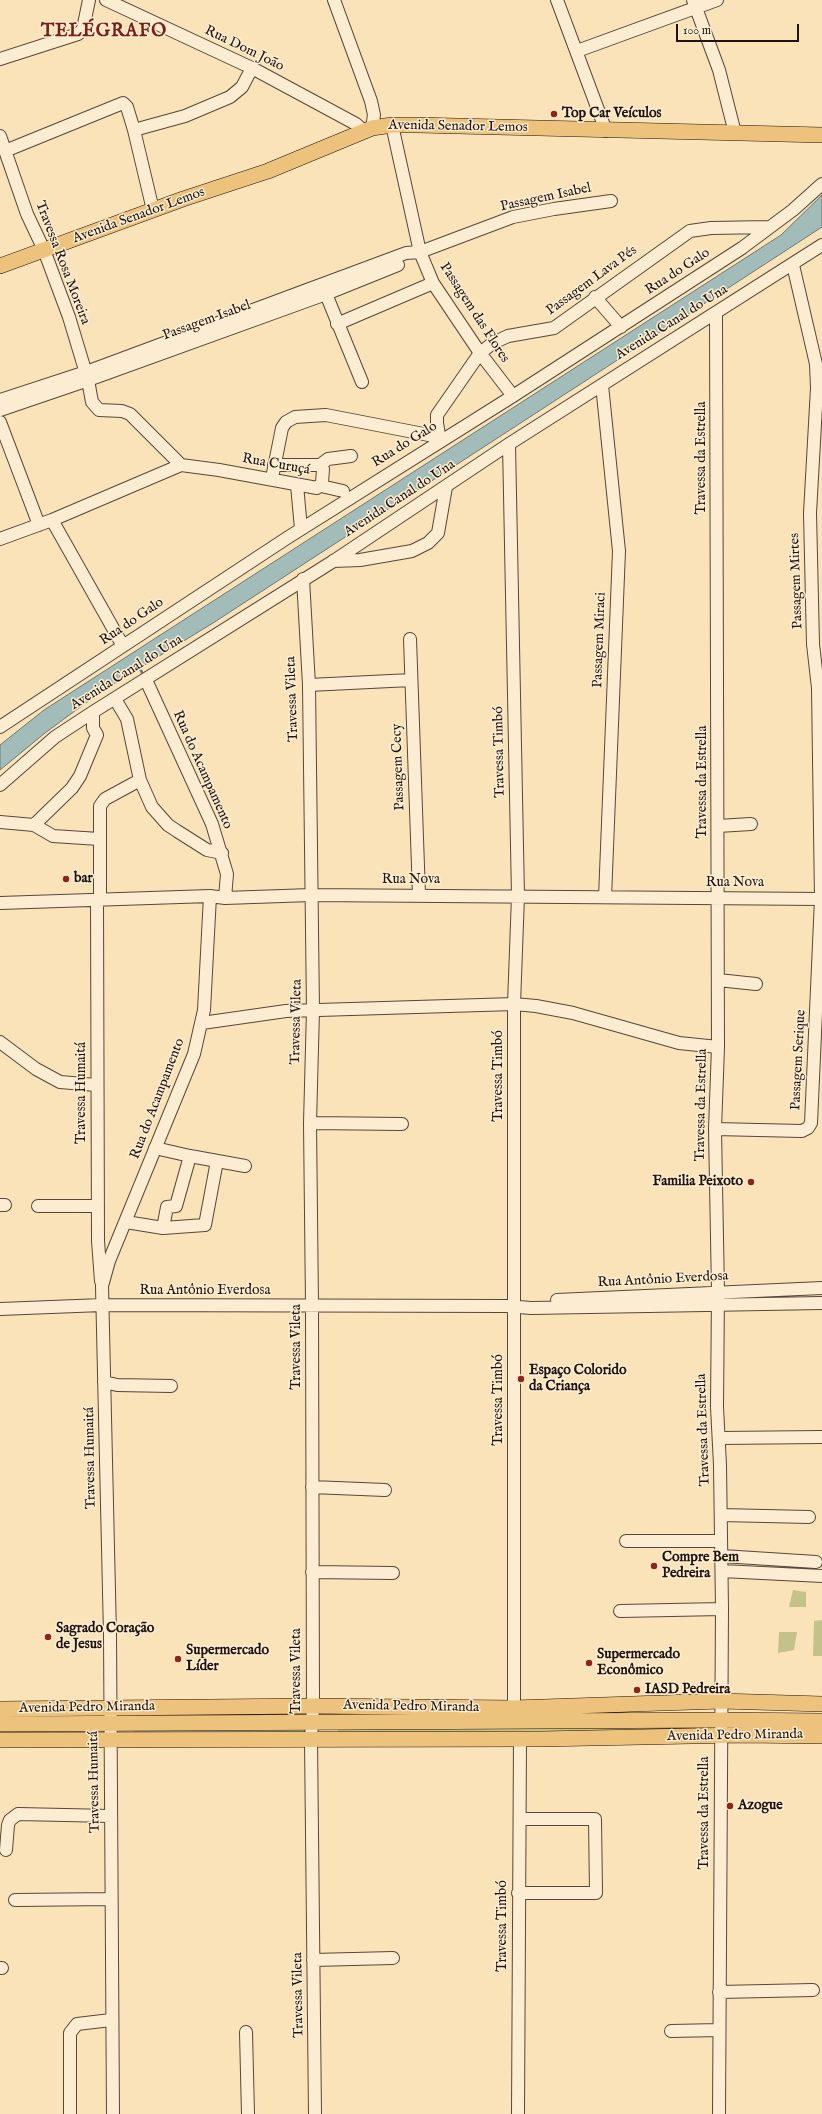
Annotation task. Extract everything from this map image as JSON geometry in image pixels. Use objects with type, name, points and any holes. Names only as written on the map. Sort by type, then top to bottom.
[{"type":"main road","name":"Avenida Senador Lemos","points":[[0,266],[153,210],[268,171],[368,129],[392,125],[822,136]]},
{"type":"main road","name":"Avenida Pedro Miranda","points":[[0,1709],[313,1706],[514,1708],[721,1701],[822,1704]]},
{"type":"main road","name":"Avenida Pedro Miranda","points":[[0,1724],[721,1720],[822,1721]]},
{"type":"main road","name":"Avenida Pedro Miranda","points":[[0,1740],[520,1739],[822,1736]]},
{"type":"street","points":[[0,59],[78,34],[83,29],[89,0]]},
{"type":"street","name":"Rua Dom João","points":[[106,0],[252,68],[368,129]]},
{"type":"street","points":[[334,0],[371,101],[374,116],[368,129]]},
{"type":"street","points":[[557,0],[606,131]]},
{"type":"street","points":[[577,51],[695,4],[717,0]]},
{"type":"street","points":[[695,4],[719,70],[735,133]]},
{"type":"street","points":[[134,130],[185,116],[230,97],[242,87],[252,68]]},
{"type":"street","points":[[5,150],[120,103],[127,106],[153,210]]},
{"type":"street","name":"Passagem das Flores","points":[[392,125],[420,252],[433,283],[480,353],[513,396]]},
{"type":"street","name":"Travessa Rosa Moreira","points":[[0,136],[26,214],[44,250],[69,317],[87,376],[92,402],[99,410],[122,411],[130,414],[181,465]]},
{"type":"street","name":"Rua do Galo","points":[[0,727],[439,439],[513,396],[742,248],[822,184]]},
{"type":"street","name":"Passagem Isabel","points":[[0,410],[406,253],[420,252],[513,217],[611,200]]},
{"type":"street","name":"Passagem Lava Pés","points":[[439,439],[437,414],[480,353],[493,343],[508,336],[554,328],[690,230],[710,228],[769,227]]},
{"type":"street","name":"Avenida Canal do Una","points":[[0,786],[55,737],[332,562],[509,444],[716,314],[822,245]]},
{"type":"street","name":"Passagem Isabel","points":[[0,400],[87,376],[326,294],[412,259],[420,252]]},
{"type":"street","name":"Passagem Mirtes","points":[[793,265],[816,364],[817,388],[810,513],[813,644],[818,688],[822,899]]},
{"type":"street","points":[[337,324],[433,283]]},
{"type":"street","points":[[326,294],[362,382]]},
{"type":"street","points":[[596,297],[621,327]]},
{"type":"street","name":"Travessa da Estrella","points":[[716,314],[718,1047],[715,1129],[722,1556],[719,2114]]},
{"type":"street","name":"Passagem Miraci","points":[[602,385],[619,551],[605,897]]},
{"type":"street","points":[[273,480],[274,465],[282,428],[286,422],[295,416],[326,415],[439,439]]},
{"type":"street","points":[[0,422],[39,525]]},
{"type":"street","name":"Travessa Timbó","points":[[509,444],[518,896],[514,1004],[511,1306],[514,1708]]},
{"type":"street","points":[[320,465],[328,459],[351,456]]},
{"type":"street","points":[[0,539],[52,520],[181,465]]},
{"type":"street","name":"Rua Curuçá","points":[[181,465],[219,470],[297,485],[317,488],[321,486],[322,469],[320,465],[274,465]]},
{"type":"street","points":[[297,485],[301,529]]},
{"type":"street","points":[[321,486],[343,491]]},
{"type":"street","points":[[332,562],[376,557],[422,547],[434,538],[440,526],[446,487]]},
{"type":"street","points":[[52,520],[123,646]]},
{"type":"street","points":[[364,540],[376,557]]},
{"type":"street","name":"Travessa Vileta","points":[[303,579],[309,685],[312,1010],[310,1123],[313,1706],[311,1739],[315,2114]]},
{"type":"street","name":"Passagem Cecy","points":[[410,639],[419,895]]},
{"type":"street","name":"Rua do Acampamento","points":[[146,680],[212,824],[222,853],[226,874],[225,898]]},
{"type":"street","points":[[309,685],[411,680]]},
{"type":"street","points":[[115,699],[127,719],[140,780],[152,807],[168,825],[207,850],[222,853]]},
{"type":"street","points":[[34,825],[72,788],[80,776],[97,735],[93,728],[94,712]]},
{"type":"street","name":"Travessa Humaitá","points":[[102,1286],[98,1242],[96,1085],[99,810],[102,802],[140,780]]},
{"type":"street","points":[[0,822],[34,825],[53,836],[99,839]]},
{"type":"street","points":[[718,826],[751,824]]},
{"type":"street","name":"Rua Nova","points":[[0,903],[210,896],[225,898],[311,895],[822,899]]},
{"type":"street","name":"Rua do Acampamento","points":[[102,1305],[102,1286],[109,1261],[188,1072],[202,1023],[210,896]]},
{"type":"street","name":"Passagem Serique","points":[[715,1129],[802,1131],[810,1126],[822,899]]},
{"type":"street","points":[[718,980],[756,984]]},
{"type":"street","points":[[202,1023],[286,1011],[514,1004],[536,1006],[573,1013],[672,1041],[718,1047]]},
{"type":"street","points":[[0,1042],[36,1068],[60,1082],[96,1085]]},
{"type":"street","points":[[310,1123],[402,1124]]},
{"type":"street","points":[[156,1148],[245,1166]]},
{"type":"street","points":[[163,1228],[167,1207],[176,1206],[190,1156]]},
{"type":"street","points":[[126,1222],[163,1228],[205,1225],[217,1161]]},
{"type":"street","points":[[38,1206],[98,1206]]},
{"type":"street","name":"Rua Antônio Everdosa","points":[[0,1309],[102,1305],[511,1306],[717,1298],[822,1288]]},
{"type":"street","name":"Rua Antônio Everdosa","points":[[717,1298],[822,1303]]},
{"type":"street","name":"Travessa Humaitá","points":[[102,1305],[110,1627],[109,1724],[111,1816],[112,2114]]},
{"type":"street","points":[[104,1382],[117,1386],[171,1386]]},
{"type":"street","points":[[719,1438],[822,1437]]},
{"type":"street","points":[[312,1488],[385,1490]]},
{"type":"street","points":[[721,1515],[809,1517]]},
{"type":"street","points":[[626,1541],[721,1542]]},
{"type":"street","points":[[722,1556],[816,1562]]},
{"type":"street","points":[[722,1571],[822,1576]]},
{"type":"street","points":[[312,1572],[393,1572]]},
{"type":"street","points":[[620,1611],[722,1609]]},
{"type":"street","name":"Travessa Timbó","points":[[518,2114],[518,1893],[521,1819],[520,1739]]},
{"type":"street","points":[[6,1850],[8,1825],[10,1820],[18,1814],[111,1816]]},
{"type":"street","points":[[518,1893],[596,1893],[595,1819],[521,1819]]},
{"type":"street","points":[[15,1900],[111,1899]]},
{"type":"street","points":[[313,1960],[393,1958]]},
{"type":"street","points":[[719,1992],[813,1990]]},
{"type":"street","points":[[70,2114],[70,2033],[77,2024],[111,2020]]},
{"type":"street","points":[[670,2031],[719,2030]]},
{"type":"street","points":[[246,2032],[248,2114]]},
{"type":"shaded area","points":[[793,1590],[806,1592],[806,1607],[789,1607]]},
{"type":"shaded area","points":[[822,1620],[822,1656],[813,1656],[814,1621]]},
{"type":"shaded area","points":[[779,1632],[797,1632],[794,1650],[778,1653]]},
{"type":"shaded area","points":[[716,1722],[716,1733],[338,1735],[338,1725]]},
{"type":"shaded area","points":[[308,1725],[308,1734],[134,1734],[134,1727]]},
{"type":"water","points":[[822,195],[822,227],[213,623],[102,691],[45,733],[0,770],[0,745],[44,710],[781,235]]},
{"type":"waterway","points":[[138,666],[143,674]]},
{"type":"place","name":"Top Car Veículos","points":[[554,114]]},
{"type":"place","name":"bar","points":[[66,879]]},
{"type":"place","name":"Familia Peixoto","points":[[751,1182]]},
{"type":"place","name":"Espaço Colorido da Criança","points":[[521,1379]]},
{"type":"place","name":"Compre Bem Pedreira","points":[[654,1566]]},
{"type":"place","name":"Sagrado Coração de Jesus","points":[[48,1637]]},
{"type":"place","name":"Supermercado Líder","points":[[178,1659]]},
{"type":"place","name":"Supermercado Econômico","points":[[589,1663]]},
{"type":"place","name":"IASD Pedreira","points":[[637,1690]]},
{"type":"place","name":"Azogue","points":[[730,1806]]},
{"type":"district","name":"TELÉGRAFO","points":[[104,32]]}]
